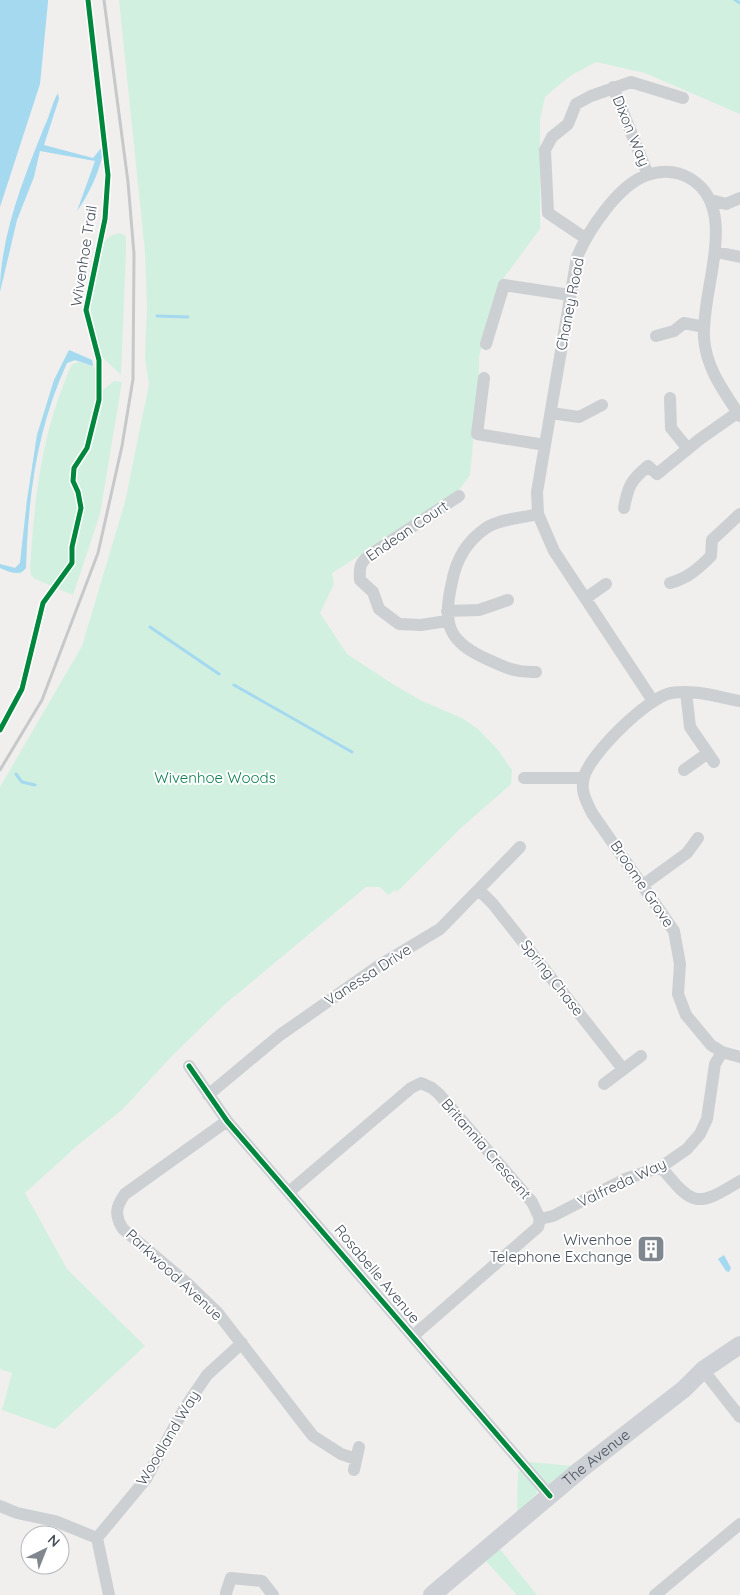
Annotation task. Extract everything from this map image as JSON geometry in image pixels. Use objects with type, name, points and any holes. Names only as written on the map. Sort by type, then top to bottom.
[{"type":"main road","name":"The Avenue","points":[[432,1595],[625,1433],[684,1389],[703,1370],[740,1344]]},
{"type":"street","name":"Dixon Way","points":[[585,238],[548,213],[545,150],[552,137],[568,124],[576,104],[631,82],[683,98]]},
{"type":"street","name":"Dixon Way","points":[[614,88],[648,175]]},
{"type":"street","name":"Chaney Road","points":[[654,700],[554,551],[538,514],[538,492],[570,295],[578,258],[585,238],[598,219],[625,190],[648,175],[662,172],[685,175],[706,190],[715,201]]},
{"type":"street","points":[[624,508],[627,489],[632,479],[648,466],[657,474],[688,449],[739,414],[711,368],[706,353],[704,327],[716,252],[719,219],[715,201],[726,204],[740,198]]},
{"type":"street","points":[[716,252],[740,256]]},
{"type":"street","points":[[486,344],[504,285],[570,295]]},
{"type":"street","points":[[656,336],[674,331],[684,323],[704,327]]},
{"type":"street","points":[[484,378],[477,434],[545,445]]},
{"type":"street","points":[[670,398],[671,428],[688,449]]},
{"type":"street","points":[[551,413],[579,417],[602,404]]},
{"type":"street","name":"Endean Court","points":[[459,496],[361,561],[359,569],[360,580],[373,592],[379,609],[399,624],[422,625],[447,616],[479,610],[508,600]]},
{"type":"street","points":[[536,672],[519,673],[472,653],[460,644],[451,632],[447,616],[454,573],[460,558],[471,540],[488,527],[538,514]]},
{"type":"street","points":[[670,583],[682,580],[696,571],[711,556],[712,540],[740,514]]},
{"type":"street","points":[[586,598],[606,584]]},
{"type":"street","points":[[684,770],[711,758],[690,727],[686,692]]},
{"type":"street","points":[[524,778],[583,778],[587,769],[602,749],[654,700],[665,695],[686,692],[740,701]]},
{"type":"street","name":"Broome Grove","points":[[583,778],[584,798],[588,805],[669,921],[677,939],[680,964],[678,994],[686,1015],[706,1041],[722,1052]]},
{"type":"street","points":[[643,885],[687,853],[698,838]]},
{"type":"street","name":"Vanessa Drive","points":[[208,1096],[280,1035],[380,964],[440,929],[520,847]]},
{"type":"street","name":"Spring Chase","points":[[478,890],[493,904],[624,1069]]},
{"type":"street","points":[[722,1052],[740,1057]]},
{"type":"street","name":"Valfreda Way","points":[[540,1219],[553,1216],[625,1179],[661,1167],[678,1157],[700,1134],[710,1108],[715,1064],[722,1052]]},
{"type":"street","points":[[604,1084],[641,1056]]},
{"type":"street","name":"Rosabelle Avenue","points":[[189,1066],[227,1121],[550,1496]]},
{"type":"street","name":"Britannia Crescent","points":[[290,1192],[411,1088],[421,1084],[432,1088],[439,1094],[532,1202],[540,1219]]},
{"type":"street","name":"Parkwood Avenue","points":[[227,1121],[125,1194],[118,1202],[116,1211],[118,1220],[123,1228],[188,1284],[217,1312],[313,1436],[341,1454],[357,1459]]},
{"type":"street","points":[[661,1167],[681,1191],[698,1201],[709,1199],[740,1181]]},
{"type":"street","points":[[413,1336],[532,1234],[538,1227],[540,1219]]},
{"type":"street","name":"Woodland Way","points":[[97,1538],[146,1479],[184,1409],[207,1375],[242,1343]]},
{"type":"street","points":[[703,1370],[740,1417]]},
{"type":"street","points":[[0,1506],[17,1513],[55,1521],[97,1538],[109,1595]]},
{"type":"street","points":[[655,1595],[740,1524]]},
{"type":"street","points":[[226,1592],[232,1574],[262,1581],[273,1595]]},
{"type":"green space","name":"Wivenhoe Woods","points":[[119,0],[740,0],[740,114],[645,73],[596,62],[570,76],[545,97],[540,120],[540,229],[500,283],[479,357],[479,379],[470,475],[456,494],[332,573],[334,584],[320,613],[347,654],[422,701],[462,718],[478,729],[498,750],[512,770],[511,784],[461,828],[397,892],[395,890],[388,895],[380,887],[366,887],[224,1005],[171,1057],[122,1110],[78,1145],[25,1193],[67,1269],[145,1346],[55,1429],[2,1410],[12,1373],[0,1369],[0,787],[82,646],[125,502],[149,384],[145,358],[147,307],[145,252]]},
{"type":"green space","points":[[119,233],[126,236],[121,375],[102,357],[90,319],[90,300],[102,243],[112,235]]},
{"type":"green space","points":[[69,350],[92,360],[93,367],[98,368],[95,414],[100,409],[103,390],[114,381],[122,382],[100,514],[73,595],[35,579],[31,575],[30,568],[37,489],[46,440],[61,390],[72,364],[80,362],[91,365],[85,362],[76,361],[67,363],[48,413],[41,438],[32,488],[26,568],[20,574],[0,568],[0,564],[15,568],[20,563],[37,435],[54,380]]},
{"type":"green space","points":[[529,1462],[573,1466],[550,1484],[547,1484],[527,1464]]},
{"type":"green space","points":[[521,1470],[536,1487],[537,1493],[517,1513],[518,1472]]},
{"type":"green space","points":[[499,1548],[537,1595],[517,1595],[485,1560]]},
{"type":"water","points":[[0,0],[48,0],[48,2],[40,84],[0,207]]},
{"type":"water","points":[[58,93],[59,99],[44,145],[93,158],[102,147],[101,161],[90,190],[77,211],[95,161],[40,151],[34,177],[17,220],[0,292],[4,250],[15,207],[29,165]]},
{"type":"water","points":[[69,350],[92,360],[93,366],[75,360],[67,363],[57,388],[41,437],[36,463],[29,515],[26,568],[17,573],[11,572],[0,568],[0,564],[15,568],[20,563],[37,435],[54,380]]},
{"type":"water","points":[[724,1255],[731,1268],[729,1272],[726,1271],[718,1259]]},
{"type":"waterway","points":[[735,0],[740,3]]},
{"type":"waterway","points":[[157,316],[188,317]]},
{"type":"waterway","points":[[150,627],[219,674]]},
{"type":"waterway","points":[[234,685],[352,752]]},
{"type":"waterway","points":[[16,774],[22,782],[35,785]]},
{"type":"railway","points":[[0,770],[42,700],[98,553],[122,446],[133,379],[134,254],[128,182],[104,0]]},
{"type":"cycle path","name":"Wivenhoe Trail","points":[[0,730],[22,689],[43,603],[72,563],[72,547],[81,508],[78,492],[73,481],[74,468],[87,448],[99,400],[99,360],[86,310],[105,219],[108,175],[88,0]]},
{"type":"cycle path","points":[[189,1066],[227,1121],[550,1496]]},
{"type":"place","name":"Wivenhoe Telephone Exchange","points":[[651,1249]]}]
